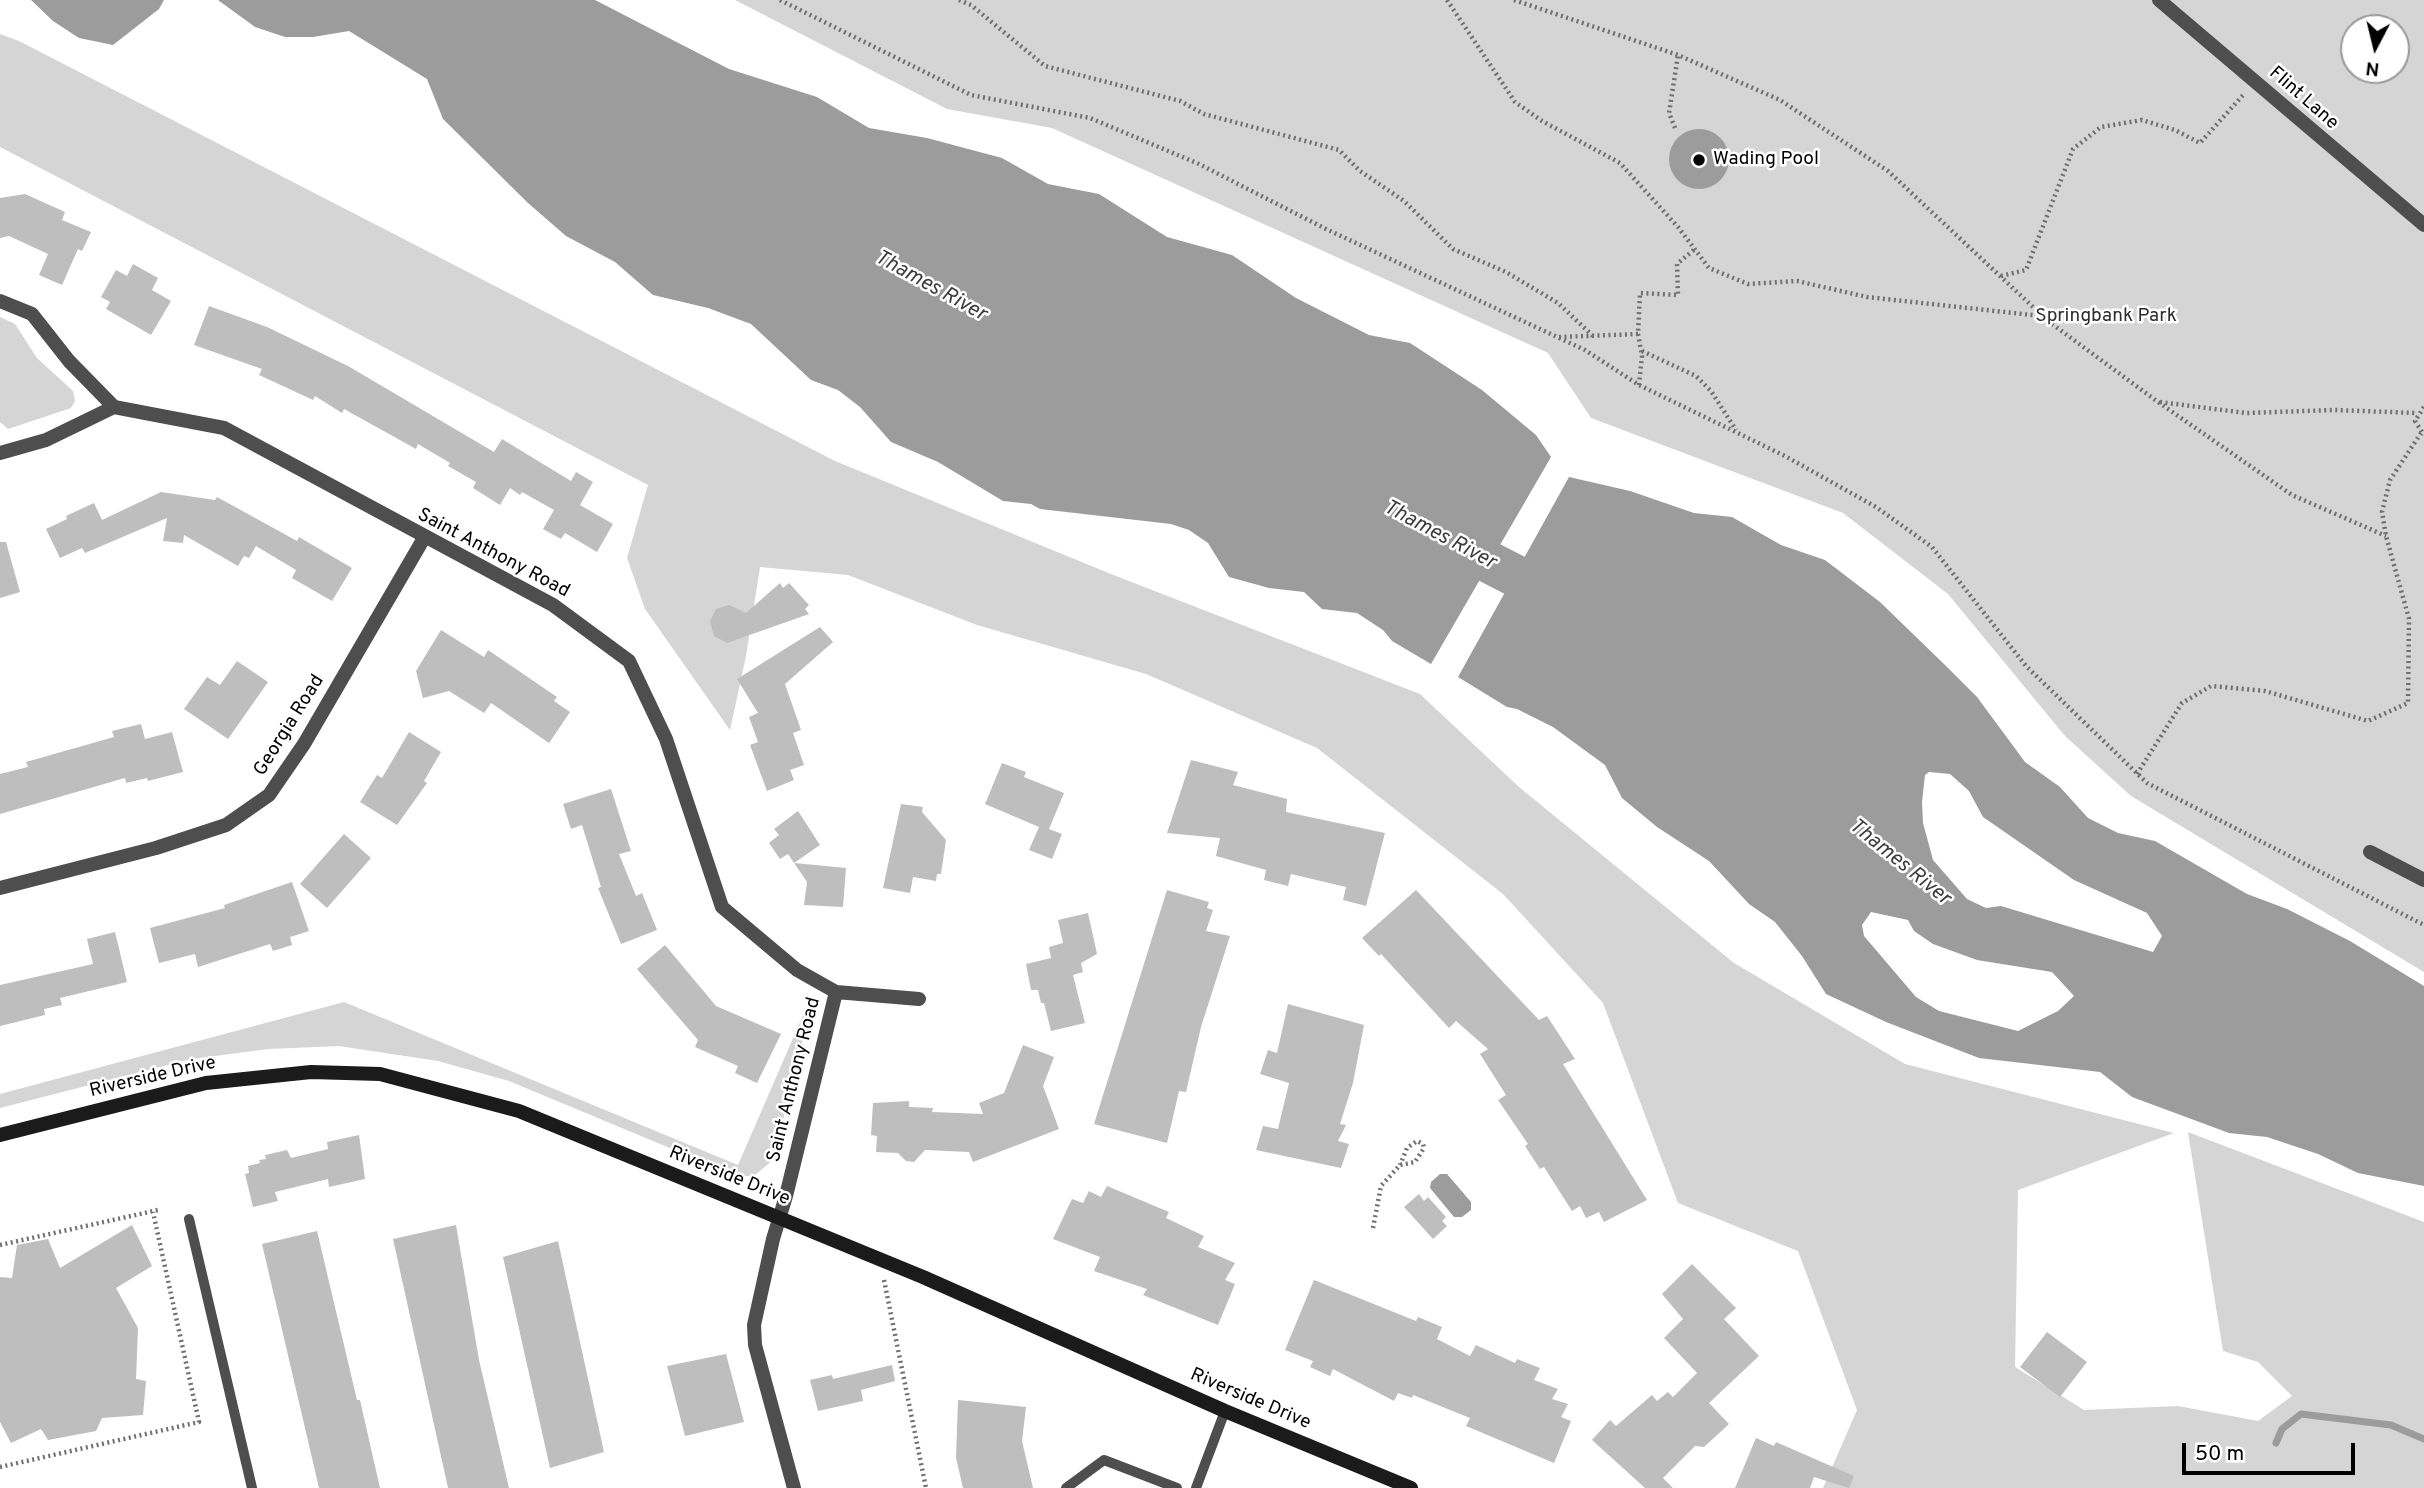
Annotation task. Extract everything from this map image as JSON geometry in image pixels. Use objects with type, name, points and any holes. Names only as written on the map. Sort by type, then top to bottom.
[{"type":"main road","name":"Riverside Drive","points":[[0,1135],[206,1083],[311,1072],[380,1074],[519,1111],[890,1264],[1225,1411],[1411,1488]]},
{"type":"street","name":"Flint Lane","points":[[2159,0],[2424,225]]},
{"type":"street","points":[[0,301],[32,314],[69,361],[114,407],[46,440],[0,453]]},
{"type":"street","name":"Saint Anthony Road","points":[[114,407],[224,428],[424,538],[553,605],[629,661],[666,739],[722,907],[797,970],[836,992],[919,999]]},
{"type":"street","name":"Georgia Road","points":[[0,888],[156,848],[226,825],[269,795],[304,744],[424,538]]},
{"type":"street","points":[[2370,852],[2424,880]]},
{"type":"street","name":"Saint Anthony Road","points":[[794,1488],[755,1345],[754,1325],[836,992]]},
{"type":"lane","points":[[189,1219],[252,1488]]},
{"type":"lane","points":[[1196,1488],[1225,1411]]},
{"type":"lane","points":[[1066,1488],[1104,1460],[1177,1488]]},
{"type":"path","points":[[780,0],[971,95],[1090,118],[1199,164],[1326,229],[1585,350],[1639,385],[1736,431],[1877,507],[1932,547],[2026,666],[2137,774],[2159,790],[2424,925]]},
{"type":"path","points":[[959,0],[971,5],[1045,66],[1180,101],[1204,114],[1339,150],[1360,171],[1404,201],[1452,249],[1506,272],[1558,303],[1593,336]]},
{"type":"path","points":[[1447,0],[1514,102],[1620,163],[1709,268],[1748,284],[1797,281],[1867,297],[2042,316]]},
{"type":"path","points":[[1514,0],[1678,55],[1780,100],[1888,171],[2042,316],[2158,402],[2292,495],[2386,536]]},
{"type":"path","points":[[1675,128],[1669,113],[1678,55]]},
{"type":"path","points":[[2000,276],[2026,270],[2073,149],[2101,127],[2142,120],[2175,130],[2200,143],[2255,82]]},
{"type":"path","points":[[1639,385],[1642,351],[1638,334],[1640,293],[1678,295],[1677,264],[1695,249]]},
{"type":"path","points":[[1557,337],[1638,334]]},
{"type":"path","points":[[1642,351],[1696,376],[1711,391],[1736,431]]},
{"type":"path","points":[[2158,402],[2246,413],[2335,410],[2417,413],[2424,407]]},
{"type":"path","points":[[2137,774],[2182,703],[2211,686],[2265,691],[2368,721],[2408,703],[2409,619],[2382,512],[2390,480],[2423,434],[2416,424],[2417,413]]},
{"type":"path","points":[[1373,1228],[1381,1186],[1400,1165],[1407,1148],[1418,1142],[1423,1144],[1424,1148],[1415,1162],[1400,1165]]},
{"type":"path","points":[[0,1245],[156,1211],[199,1422],[0,1467]]},
{"type":"path","points":[[890,1264],[883,1283],[926,1488]]},
{"type":"green space","name":"Springbank Park","points":[[735,0],[2424,0],[2424,972],[2131,796],[2065,736],[1948,594],[1843,513],[1591,418],[1548,353],[1052,128],[947,109]]},
{"type":"green space","points":[[0,34],[19,41],[835,461],[1111,574],[1420,694],[1519,787],[1734,963],[1905,1064],[2174,1133],[2018,1190],[2015,1367],[2084,1410],[2178,1406],[2258,1421],[2292,1396],[2258,1362],[2223,1351],[2188,1132],[2424,1222],[2424,1488],[1823,1488],[1857,1410],[1798,1251],[1678,1203],[1603,1003],[1503,894],[1317,748],[1146,674],[977,625],[848,575],[760,567],[746,656],[730,730],[645,609],[627,558],[648,485],[0,147]]},
{"type":"green space","points":[[0,317],[15,324],[37,358],[73,391],[75,401],[71,408],[8,429],[0,422]]},
{"type":"green space","points":[[344,1002],[738,1165],[807,1006],[808,1020],[773,1160],[754,1176],[737,1176],[509,1081],[438,1061],[339,1046],[269,1049],[191,1059],[0,1108],[0,1094]]},
{"type":"water","points":[[31,0],[164,0],[159,9],[113,45],[79,38],[53,21]]},
{"type":"water","points":[[218,0],[595,0],[729,69],[817,97],[869,128],[927,138],[1002,158],[1048,184],[1099,194],[1167,237],[1232,255],[1296,298],[1369,335],[1410,343],[1482,390],[1536,435],[1551,457],[1431,664],[1392,641],[1383,630],[1357,613],[1322,609],[1304,592],[1269,588],[1229,577],[1208,543],[1189,530],[1171,524],[1040,509],[1031,504],[1003,501],[938,462],[891,442],[860,407],[838,390],[811,380],[751,324],[708,308],[653,295],[615,262],[566,236],[528,203],[443,119],[427,79],[349,31],[313,37],[285,37],[255,27]]},
{"type":"water","name":"Wading Pool","points":[[1699,129],[1716,134],[1724,142],[1729,159],[1724,176],[1716,184],[1699,189],[1682,184],[1674,176],[1669,159],[1674,142],[1682,134]]},
{"type":"water","points":[[1569,477],[1630,491],[1694,513],[1732,517],[1781,545],[1825,560],[1880,602],[1945,665],[1977,697],[2025,762],[2060,787],[2088,818],[2118,833],[2155,841],[2247,894],[2287,909],[2350,941],[2424,986],[2424,1186],[2358,1173],[2318,1154],[2267,1137],[2229,1133],[2132,1097],[2100,1072],[1979,1058],[1886,1022],[1826,994],[1802,956],[1775,922],[1749,904],[1709,861],[1657,827],[1622,798],[1605,765],[1553,727],[1517,709],[1507,707],[1458,677]],"holes":[[[1929,772],[1950,774],[1969,791],[1983,817],[2074,880],[2147,913],[2162,936],[2153,952],[2001,906],[1986,908],[1967,899],[1933,860],[1923,823],[1922,802],[1925,775]],[[1871,912],[1908,920],[1914,931],[1933,944],[1977,960],[2052,972],[2074,996],[2058,1011],[2018,1031],[1939,1011],[1916,997],[1864,936],[1862,925]]]},
{"type":"water","points":[[1440,1174],[1447,1174],[1471,1202],[1471,1210],[1462,1217],[1454,1217],[1430,1188],[1431,1182]]},
{"type":"building","points":[[25,194],[65,212],[62,220],[91,232],[82,251],[78,249],[62,285],[39,275],[48,254],[9,236],[0,238],[0,198]]},
{"type":"building","points":[[133,264],[158,278],[152,290],[171,301],[151,335],[106,309],[110,302],[101,297],[116,270],[127,276]]},
{"type":"building","points":[[209,306],[267,327],[348,366],[494,452],[502,439],[571,481],[576,472],[593,482],[580,505],[613,524],[597,552],[565,533],[561,539],[543,529],[554,510],[522,492],[520,495],[510,488],[500,505],[473,488],[476,482],[418,444],[416,449],[344,409],[342,413],[315,396],[313,400],[259,375],[262,369],[194,345]]},
{"type":"building","points":[[161,492],[215,500],[217,497],[297,541],[299,537],[352,568],[332,601],[292,578],[296,570],[256,546],[249,558],[244,556],[238,566],[184,535],[183,543],[163,541],[167,518],[85,553],[82,548],[60,558],[46,529],[94,503],[102,520]]},
{"type":"building","points":[[0,542],[6,542],[20,592],[0,598]]},
{"type":"building","points":[[780,583],[783,588],[789,583],[809,605],[805,609],[809,614],[727,643],[714,636],[710,621],[716,609],[729,605],[746,613]]},
{"type":"building","points":[[820,627],[833,642],[785,684],[801,730],[793,733],[804,765],[790,770],[794,780],[767,791],[750,745],[758,742],[749,717],[758,713],[737,679]]},
{"type":"building","points":[[441,630],[484,657],[488,650],[557,697],[554,701],[570,712],[549,743],[491,703],[484,713],[449,691],[423,698],[416,671]]},
{"type":"building","points":[[237,661],[268,682],[228,739],[184,709],[207,677],[220,685]]},
{"type":"building","points":[[141,724],[145,739],[172,732],[183,772],[148,781],[147,778],[126,783],[125,778],[0,814],[0,774],[28,767],[26,762],[114,737],[112,731]]},
{"type":"building","points":[[409,732],[441,752],[424,781],[427,783],[397,825],[360,802],[377,775],[382,778]]},
{"type":"building","points":[[1191,760],[1238,772],[1233,785],[1287,799],[1286,812],[1385,833],[1366,906],[1343,900],[1346,887],[1291,874],[1288,886],[1264,880],[1266,870],[1216,856],[1220,838],[1167,833]]},
{"type":"building","points":[[1002,763],[1026,772],[1024,777],[1064,793],[1049,829],[1062,834],[1052,859],[1029,850],[1039,827],[985,804]]},
{"type":"building","points":[[611,789],[631,851],[619,854],[636,896],[642,893],[657,930],[621,944],[598,888],[601,887],[582,825],[571,829],[563,804]]},
{"type":"building","points":[[901,804],[923,807],[922,812],[946,840],[941,874],[937,874],[936,881],[913,877],[910,893],[883,888]]},
{"type":"building","points":[[798,811],[820,845],[794,863],[788,854],[780,859],[769,843],[779,835],[774,829]]},
{"type":"building","points":[[344,834],[371,858],[327,908],[300,884]]},
{"type":"building","points":[[794,863],[846,868],[843,907],[804,905],[807,882]]},
{"type":"building","points":[[292,882],[309,931],[290,937],[292,945],[273,951],[270,944],[198,967],[195,954],[159,963],[150,928],[225,908],[224,905]]},
{"type":"building","points":[[1167,890],[1209,902],[1207,908],[1213,910],[1206,931],[1230,936],[1201,1027],[1186,1092],[1179,1091],[1167,1143],[1094,1124]]},
{"type":"building","points":[[1416,890],[1539,1020],[1547,1016],[1575,1059],[1563,1064],[1647,1200],[1604,1222],[1599,1212],[1586,1218],[1580,1206],[1572,1211],[1544,1167],[1540,1169],[1525,1146],[1528,1144],[1498,1100],[1506,1095],[1480,1054],[1488,1049],[1456,1021],[1449,1028],[1381,954],[1379,956],[1362,938]]},
{"type":"building","points":[[1088,913],[1097,954],[1081,963],[1083,972],[1073,975],[1085,1023],[1051,1031],[1038,990],[1031,990],[1026,964],[1051,958],[1049,947],[1063,943],[1058,920]]},
{"type":"building","points":[[115,932],[127,982],[60,998],[62,1005],[44,1009],[45,1015],[0,1026],[0,985],[93,964],[87,939]]},
{"type":"building","points":[[665,945],[716,1006],[781,1034],[757,1083],[735,1073],[738,1066],[695,1047],[698,1040],[637,969]]},
{"type":"building","points":[[1288,1004],[1364,1025],[1353,1083],[1340,1124],[1346,1125],[1338,1141],[1349,1144],[1341,1168],[1256,1150],[1263,1126],[1278,1129],[1289,1083],[1260,1074],[1268,1050],[1277,1053]]},
{"type":"building","points":[[1023,1045],[1054,1057],[1043,1086],[1059,1129],[973,1162],[969,1152],[925,1150],[914,1162],[906,1161],[898,1153],[876,1152],[877,1136],[871,1135],[873,1103],[909,1101],[909,1107],[933,1108],[932,1112],[983,1114],[979,1103],[1004,1093]]},
{"type":"building","points":[[359,1135],[365,1179],[329,1187],[328,1179],[275,1192],[278,1201],[253,1207],[245,1174],[249,1173],[248,1166],[260,1163],[259,1160],[266,1159],[265,1155],[287,1150],[291,1158],[328,1149],[327,1142]]},
{"type":"building","points":[[1107,1186],[1169,1212],[1166,1218],[1204,1236],[1198,1247],[1235,1263],[1225,1280],[1235,1284],[1218,1325],[1143,1295],[1147,1289],[1094,1271],[1100,1257],[1053,1239],[1072,1199],[1083,1203],[1089,1191],[1101,1197]]},
{"type":"building","points":[[1419,1194],[1424,1201],[1428,1197],[1446,1217],[1442,1221],[1447,1226],[1433,1239],[1404,1207]]},
{"type":"building","points":[[132,1225],[152,1266],[116,1288],[138,1328],[136,1379],[146,1381],[143,1415],[102,1418],[96,1431],[48,1440],[41,1429],[11,1443],[0,1422],[0,1277],[12,1278],[17,1245],[48,1239],[60,1268]]},
{"type":"building","points":[[456,1225],[479,1360],[509,1488],[448,1488],[393,1239]]},
{"type":"building","points":[[317,1231],[380,1488],[319,1488],[262,1244]]},
{"type":"building","points":[[558,1241],[604,1452],[550,1468],[503,1257]]},
{"type":"building","points":[[1692,1264],[1736,1308],[1724,1319],[1759,1356],[1709,1403],[1729,1424],[1704,1447],[1695,1446],[1663,1478],[1673,1488],[1645,1488],[1592,1440],[1610,1420],[1616,1426],[1652,1395],[1657,1401],[1668,1392],[1673,1397],[1697,1373],[1664,1338],[1683,1319],[1662,1294]]},
{"type":"building","points":[[1314,1280],[1416,1321],[1418,1317],[1442,1327],[1437,1339],[1470,1356],[1476,1345],[1515,1363],[1517,1359],[1540,1368],[1534,1380],[1558,1389],[1552,1399],[1568,1404],[1561,1417],[1571,1421],[1554,1463],[1466,1426],[1470,1418],[1413,1395],[1412,1398],[1398,1393],[1394,1401],[1333,1369],[1330,1376],[1310,1367],[1313,1361],[1285,1350]]},
{"type":"building","points":[[2047,1332],[2087,1362],[2060,1397],[2020,1367]]},
{"type":"building","points":[[726,1354],[744,1422],[685,1436],[667,1366]]},
{"type":"building","points":[[892,1365],[895,1381],[861,1390],[863,1401],[818,1411],[810,1380],[832,1375],[833,1379]]},
{"type":"building","points":[[958,1400],[1026,1407],[1022,1441],[1033,1488],[963,1488],[956,1458]]},
{"type":"building","points":[[1756,1438],[1774,1446],[1776,1442],[1854,1476],[1849,1488],[1814,1477],[1810,1488],[1735,1488]]},
{"type":"waterway","name":"Thames River","points":[[1440,537],[1514,575],[1564,607]]},
{"type":"waterway","points":[[2276,1443],[2282,1429],[2301,1414],[2391,1425],[2424,1439]]},
{"type":"place","name":"Wading Pool","points":[[1699,160]]}]
